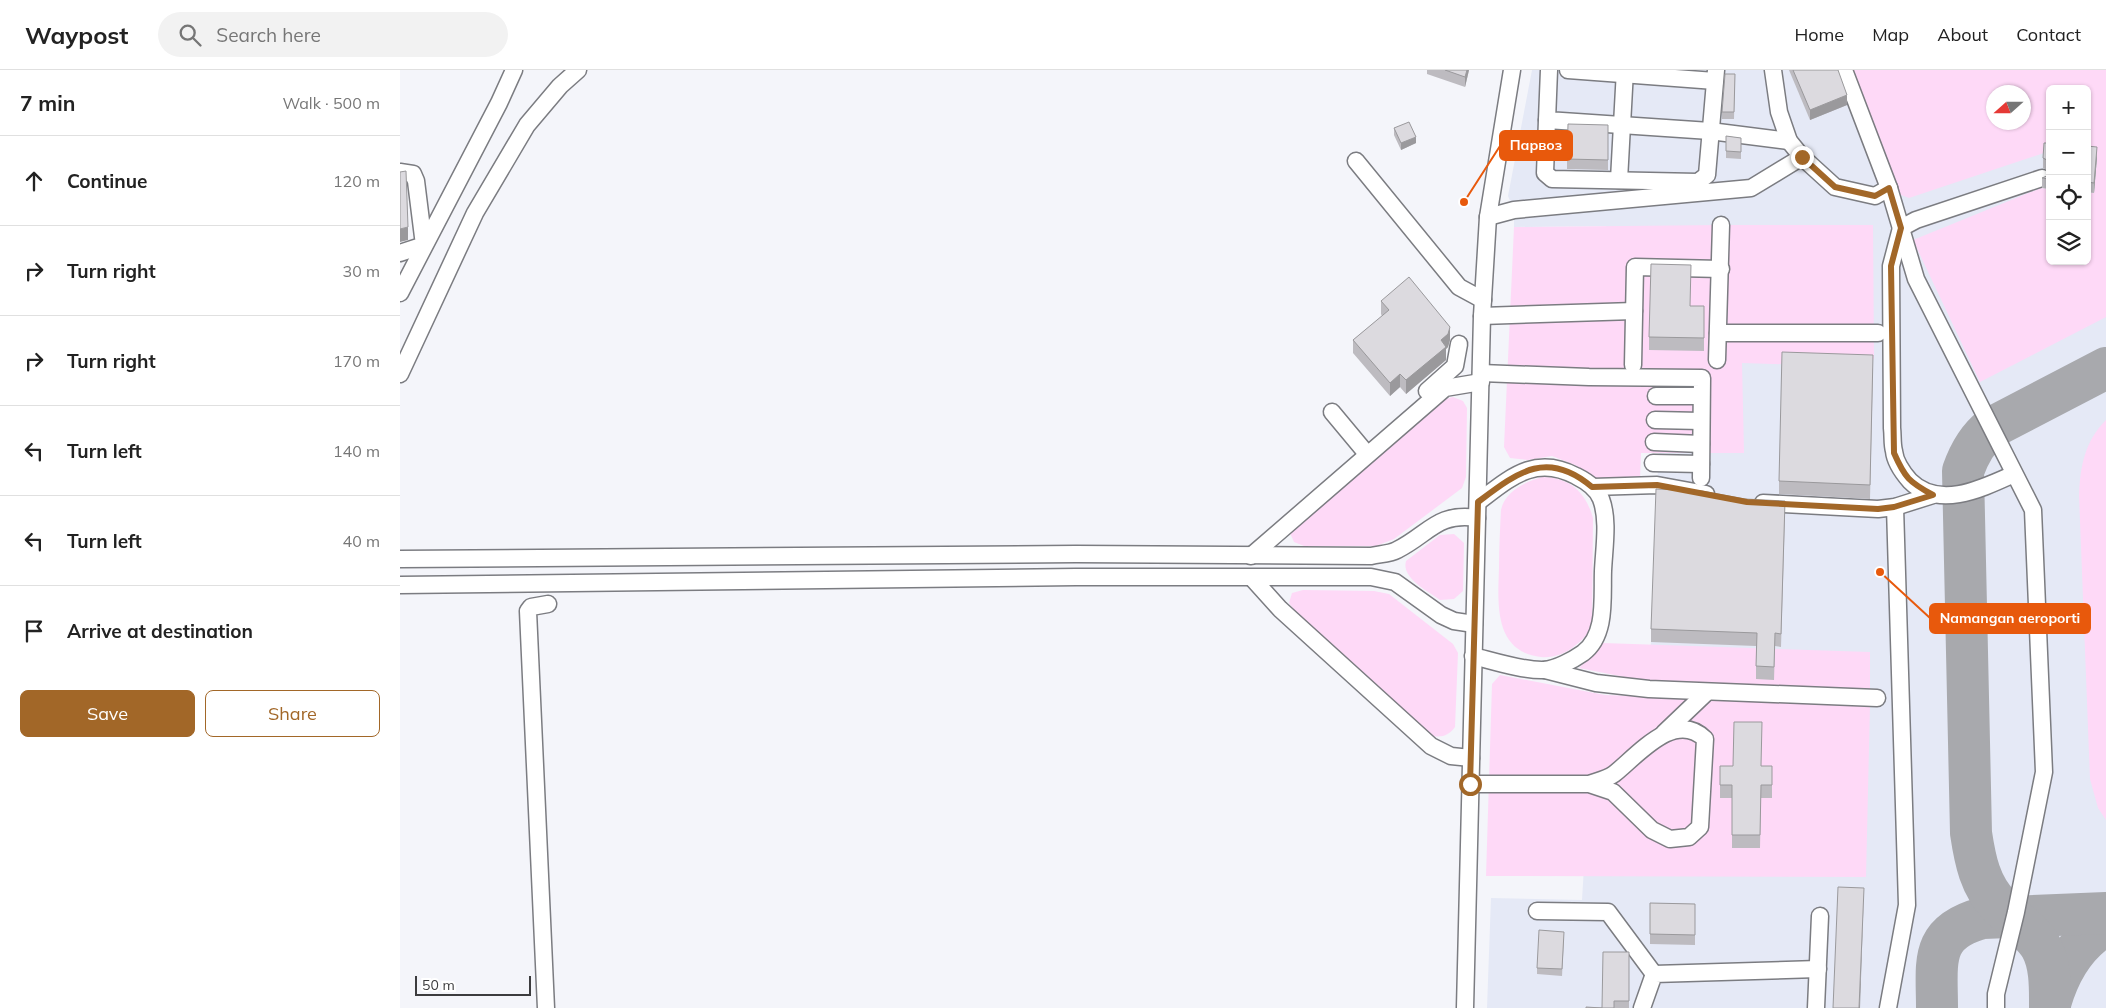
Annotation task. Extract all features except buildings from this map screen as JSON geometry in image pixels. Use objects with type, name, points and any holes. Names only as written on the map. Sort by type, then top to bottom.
[{"type":"street","points":[[400,293],[499,103],[514,70]]},
{"type":"street","points":[[400,374],[475,213],[527,125],[560,86],[578,70]]},
{"type":"street","points":[[1465,1008],[1483,308],[1488,217],[1512,70]]},
{"type":"street","points":[[1549,70],[1546,173],[1552,179],[1698,182],[1707,175],[1715,75],[1568,70]]},
{"type":"street","points":[[1773,70],[1779,112],[1789,141],[1802,157],[1835,187],[1875,196],[1889,188]]},
{"type":"street","points":[[1844,70],[1889,188],[1916,279],[2033,510],[2044,772],[2016,912],[1996,994],[1996,1008]]},
{"type":"street","points":[[1619,180],[1625,72]]},
{"type":"street","points":[[1547,120],[1710,131],[1789,141]]},
{"type":"street","points":[[1488,217],[1514,210],[1750,188],[1802,157]]},
{"type":"street","points":[[1356,161],[1459,287],[1483,308],[1634,311]]},
{"type":"street","points":[[400,172],[413,174],[416,181],[424,245]]},
{"type":"street","points":[[1933,495],[1914,485],[1903,474],[1894,453],[1891,266],[1901,228],[1916,220],[2042,178]]},
{"type":"street","points":[[1717,360],[1721,225]]},
{"type":"street","points":[[400,253],[424,245]]},
{"type":"street","points":[[1632,365],[1635,268],[1721,269]]},
{"type":"street","points":[[1718,333],[1878,333]]},
{"type":"street","points":[[1380,431],[1455,366],[1459,344]]},
{"type":"street","points":[[1251,556],[1445,388],[1481,378],[1702,378],[1701,471],[1653,463]]},
{"type":"street","points":[[1656,396],[1701,396]]},
{"type":"street","points":[[1332,412],[1367,454]]},
{"type":"street","points":[[1654,420],[1701,421]]},
{"type":"street","points":[[1654,442],[1701,444]]},
{"type":"street","points":[[400,559],[1076,554],[1371,556],[1396,551],[1442,520],[1477,510],[1504,483],[1524,471],[1546,466],[1563,469],[1584,480],[1592,487],[1601,498],[1605,520],[1601,619],[1595,640],[1583,653],[1545,670]]},
{"type":"street","points":[[1747,502],[1878,509],[1894,507],[1933,495],[1963,494],[1982,489],[2014,474]]},
{"type":"street","points":[[1592,487],[1657,485],[1720,497]]},
{"type":"street","points":[[1888,1008],[1907,905],[1894,507]]},
{"type":"street","points":[[400,585],[1076,577],[1371,577],[1395,582],[1440,615],[1454,621],[1474,624]]},
{"type":"street","points":[[1252,578],[1280,609],[1431,746],[1451,756],[1471,758]]},
{"type":"street","points":[[546,1008],[528,611],[531,606],[548,604]]},
{"type":"street","points":[[1474,656],[1506,664],[1545,670],[1596,683],[1649,690],[1877,698]]},
{"type":"street","points":[[1589,784],[1612,775],[1664,733],[1707,692]]},
{"type":"street","points":[[1470,784],[1589,784],[1613,792],[1652,830],[1670,839],[1688,837],[1700,827],[1705,739],[1699,733],[1682,730],[1664,733]]},
{"type":"street","points":[[1537,912],[1608,912],[1654,974]]},
{"type":"street","points":[[1816,1008],[1820,916]]},
{"type":"street","points":[[1654,974],[1818,969]]},
{"type":"street","points":[[1642,1008],[1654,974]]},
{"type":"shaded area","points":[[1532,70],[2106,70],[2106,1008],[1487,1008],[1491,898],[1582,900],[1589,784],[1647,717],[1660,418],[1606,226],[1514,227],[1514,210],[1508,196]]},
{"type":"shaded area","points":[[1836,70],[2106,70],[2106,317],[1980,382],[1913,240],[2041,188],[2046,189],[2046,265],[2091,265],[2091,193],[2094,193],[2097,158],[2091,157],[2091,85],[2046,85],[2046,153],[1909,198],[1878,186],[1850,104]]},
{"type":"shaded area","points":[[1873,225],[1874,359],[1810,357],[1809,365],[1742,363],[1744,453],[1641,453],[1640,480],[1600,481],[1575,465],[1552,456],[1528,460],[1510,458],[1504,447],[1514,227]]},
{"type":"shaded area","points":[[1453,397],[1463,401],[1467,408],[1466,477],[1462,488],[1394,539],[1376,546],[1304,546],[1294,542],[1290,533],[1296,524],[1442,400]]},
{"type":"shaded area","points":[[2106,420],[2106,820],[2098,808],[2090,779],[2079,495],[2082,464],[2088,445]]},
{"type":"shaded area","points":[[1542,477],[1560,480],[1575,488],[1586,501],[1593,518],[1592,628],[1576,645],[1564,653],[1549,657],[1525,653],[1514,646],[1506,636],[1499,610],[1498,596],[1499,546],[1503,503],[1517,488]]},
{"type":"shaded area","points":[[1454,534],[1464,543],[1463,591],[1454,599],[1440,600],[1411,578],[1406,567],[1406,561],[1440,535]]},
{"type":"shaded area","points":[[1303,590],[1374,591],[1389,594],[1453,644],[1458,653],[1455,727],[1443,736],[1428,735],[1295,611],[1289,603],[1292,593]]},
{"type":"shaded area","points":[[1603,643],[1870,652],[1870,690],[1655,683],[1579,668]]},
{"type":"shaded area","points":[[1500,675],[1605,695],[1870,705],[1866,877],[1486,876],[1492,684]]},
{"type":"taxiway","points":[[2050,1008],[2047,961],[2041,947],[2027,930],[2000,906],[1988,890],[1977,863],[1971,833],[1963,471],[1974,447],[1991,428],[2106,368]]},
{"type":"taxiway","points":[[1937,1008],[1937,963],[1940,951],[1945,940],[1953,932],[1966,924],[1983,918],[2106,913]]},
{"type":"taxiway","points":[[2050,1004],[2058,981],[2077,949],[2095,932],[2106,925]]},
{"type":"place","name":"Парвоз","points":[[1464,202]]},
{"type":"place","name":"Namangan aeroporti","points":[[1880,572]]},
{"type":"route","points":[[1470,784],[1478,502],[1504,483],[1524,471],[1546,466],[1563,469],[1584,480],[1592,487],[1657,485],[1747,502],[1878,509],[1894,507],[1933,495],[1914,485],[1903,474],[1894,453],[1892,428],[1891,266],[1901,228],[1889,188],[1875,196],[1835,187],[1802,157]]}]
